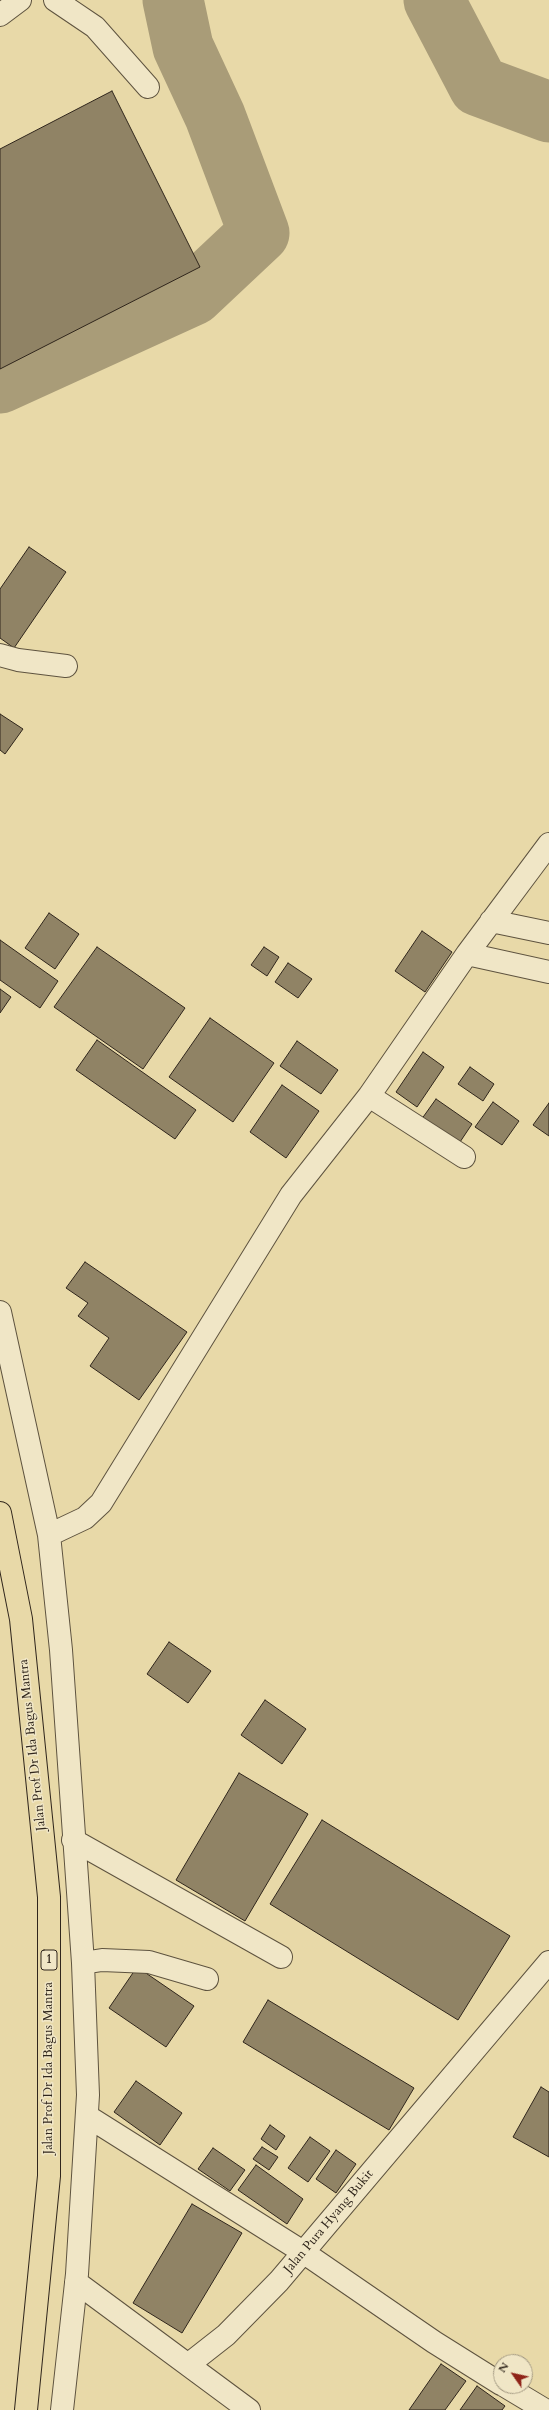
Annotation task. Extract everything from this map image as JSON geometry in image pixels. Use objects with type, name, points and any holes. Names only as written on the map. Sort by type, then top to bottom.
[{"type":"highway","name":"Jalan Prof Dr Ida Bagus Mantra","points":[[0,1513],[21,1619],[49,1897],[49,2176],[26,2410]]},
{"type":"street","points":[[0,15],[20,0]]},
{"type":"street","points":[[55,0],[95,28],[148,87]]},
{"type":"street","points":[[0,655],[18,660],[66,666]]},
{"type":"street","points":[[49,1535],[85,1518],[100,1503],[291,1195],[369,1096],[467,954],[549,844]]},
{"type":"street","points":[[491,921],[549,933]]},
{"type":"street","points":[[467,954],[549,972]]},
{"type":"street","points":[[369,1096],[464,1157]]},
{"type":"street","points":[[0,1312],[49,1535],[61,1650],[73,1840],[83,1963],[88,2095],[76,2282],[62,2410]]},
{"type":"street","points":[[73,1840],[281,1957]]},
{"type":"street","points":[[83,1963],[102,1960],[149,1962],[207,1979]]},
{"type":"street","name":"Jalan Pura Hyang Bukit","points":[[189,2364],[231,2329],[279,2281],[549,1962]]},
{"type":"street","points":[[87,2116],[303,2252],[434,2342],[493,2379]]},
{"type":"street","points":[[76,2282],[189,2364],[249,2410]]},
{"type":"street","points":[[518,2394],[545,2410]]},
{"type":"building","points":[[112,91],[200,267],[0,369],[0,149]]},
{"type":"building","points":[[29,547],[66,572],[14,648],[0,638],[0,589]]},
{"type":"building","points":[[0,714],[23,729],[5,754],[0,750]]},
{"type":"building","points":[[49,913],[79,934],[55,969],[25,948]]},
{"type":"building","points":[[422,931],[452,952],[425,992],[395,971]]},
{"type":"building","points":[[0,940],[58,981],[40,1008],[0,980]]},
{"type":"building","points":[[97,947],[185,1008],[143,1069],[54,1007]]},
{"type":"building","points":[[264,947],[279,957],[267,976],[251,965]]},
{"type":"building","points":[[288,963],[312,979],[298,998],[275,982]]},
{"type":"building","points":[[0,989],[11,997],[0,1013]]},
{"type":"building","points":[[210,1018],[274,1063],[233,1122],[169,1077]]},
{"type":"building","points":[[97,1040],[196,1110],[175,1139],[76,1070]]},
{"type":"building","points":[[297,1041],[338,1070],[321,1094],[280,1066]]},
{"type":"building","points":[[423,1052],[444,1067],[417,1107],[396,1092]]},
{"type":"building","points":[[470,1067],[494,1084],[483,1101],[458,1084]]},
{"type":"building","points":[[282,1085],[319,1111],[286,1158],[250,1132]]},
{"type":"building","points":[[436,1099],[472,1124],[458,1145],[421,1120]]},
{"type":"building","points":[[493,1102],[519,1121],[502,1145],[475,1127]]},
{"type":"building","points":[[549,1103],[549,1136],[533,1125]]},
{"type":"building","points":[[85,1262],[187,1332],[139,1400],[90,1366],[109,1338],[78,1316],[88,1303],[66,1288]]},
{"type":"building","points":[[169,1642],[211,1671],[188,1703],[147,1674]]},
{"type":"building","points":[[265,1700],[306,1729],[282,1764],[241,1735]]},
{"type":"building","points":[[239,1773],[308,1814],[245,1921],[176,1880]]},
{"type":"building","points":[[322,1820],[510,1936],[458,2020],[270,1904]]},
{"type":"building","points":[[137,1967],[194,2006],[166,2047],[109,2008]]},
{"type":"building","points":[[268,2000],[414,2088],[389,2130],[243,2042]]},
{"type":"building","points":[[136,2081],[182,2113],[160,2145],[114,2112]]},
{"type":"building","points":[[541,2087],[549,2092],[549,2157],[513,2137]]},
{"type":"building","points":[[270,2125],[285,2136],[276,2150],[261,2139]]},
{"type":"building","points":[[310,2137],[330,2151],[308,2182],[288,2168]]},
{"type":"building","points":[[262,2147],[278,2157],[269,2170],[253,2159]]},
{"type":"building","points":[[213,2148],[245,2170],[230,2191],[198,2169]]},
{"type":"building","points":[[336,2150],[356,2164],[336,2193],[316,2179]]},
{"type":"building","points":[[256,2165],[303,2199],[287,2224],[238,2190]]},
{"type":"building","points":[[192,2204],[242,2233],[182,2333],[133,2303]]},
{"type":"building","points":[[441,2364],[466,2381],[445,2410],[409,2410]]},
{"type":"building","points":[[477,2386],[505,2406],[502,2410],[460,2410]]},
{"type":"waterway","points":[[0,383],[193,295],[259,233],[215,116],[183,47],[173,0]]},
{"type":"waterway","points":[[434,0],[479,86],[549,112]]}]
